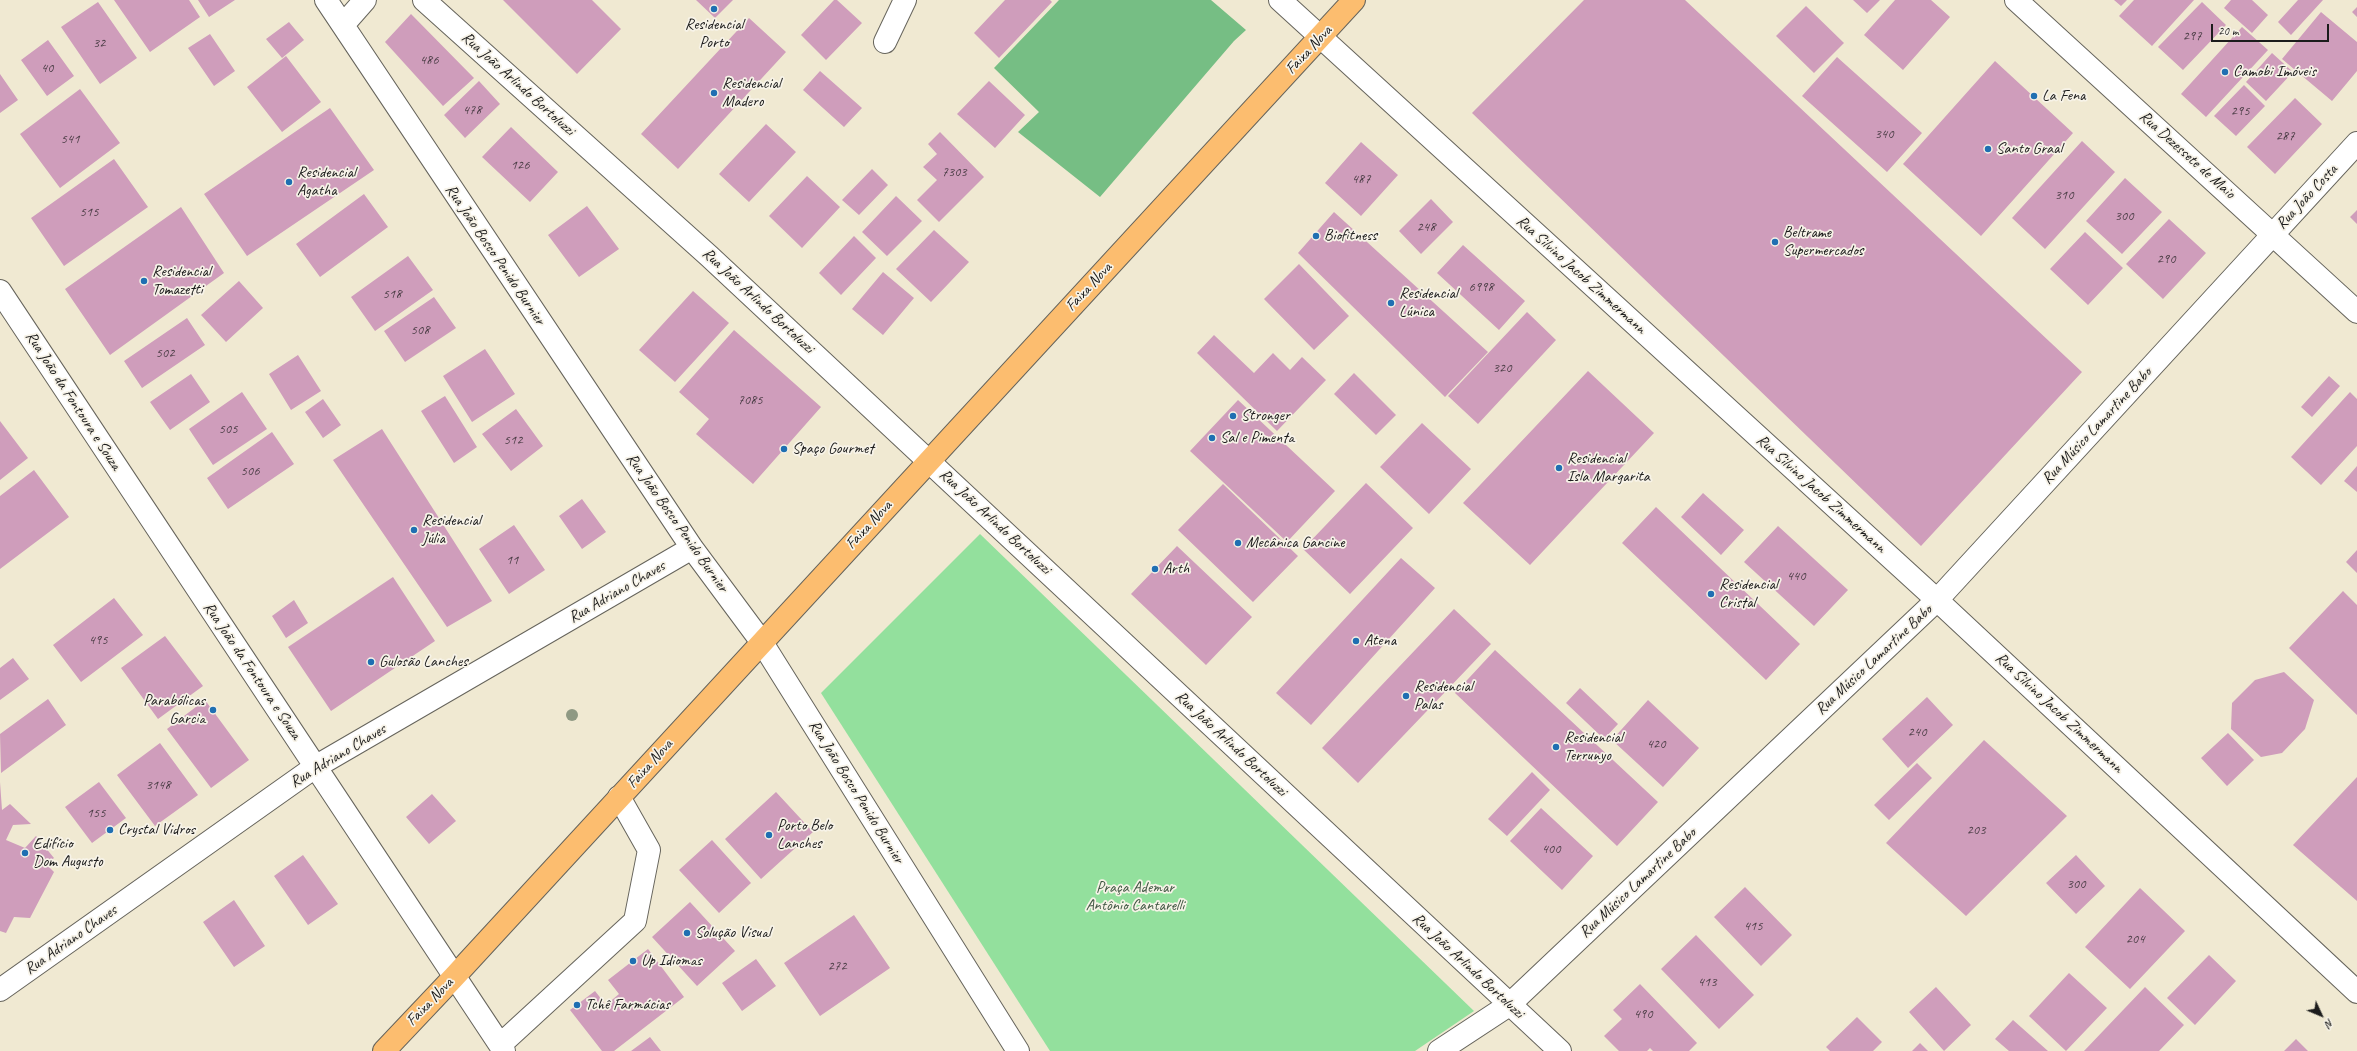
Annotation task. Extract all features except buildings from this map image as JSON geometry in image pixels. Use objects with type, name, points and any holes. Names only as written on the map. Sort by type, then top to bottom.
[{"type":"highway","name":"Faixa Nova","points":[[384,1051],[454,977],[1354,0]]},
{"type":"street","name":"Rua João Bosco Penido Burnier","points":[[326,0],[692,548],[761,642],[1018,1051]]},
{"type":"street","points":[[343,25],[365,0]]},
{"type":"street","name":"Rua João Arlindo Bortoluzzi","points":[[424,0],[709,256],[929,460],[1509,1005],[1560,1051]]},
{"type":"street","points":[[885,42],[905,0]]},
{"type":"street","name":"Rua Silvino Jacob Zimmermann","points":[[1280,0],[1937,600],[2357,992]]},
{"type":"street","name":"Rua Dezessete de Maio","points":[[2016,0],[2274,234],[2357,312]]},
{"type":"street","name":"Rua João Costa","points":[[2274,234],[2357,143]]},
{"type":"street","name":"Rua Músico Lamartine Babo","points":[[1439,1051],[1509,1005],[1937,600],[2274,234]]},
{"type":"street","name":"Rua João da Fontoura e Souza","points":[[0,291],[502,1048]]},
{"type":"street","name":"Rua Adriano Chaves","points":[[0,990],[315,767],[692,548]]},
{"type":"street","points":[[502,1048],[635,921],[649,850],[619,797]]},
{"type":"green space","points":[[1059,0],[1211,0],[1246,30],[1234,41],[1100,197],[1018,132],[1039,112],[994,68]]},
{"type":"green space","name":"Praça Ademar Antônio Cantarelli","points":[[980,534],[1474,1011],[1415,1051],[1050,1051],[821,693]]},
{"type":"place","name":"Residencial Porto","points":[[714,9]]},
{"type":"place","name":"Camobi Imóveis","points":[[2225,72]]},
{"type":"place","name":"Residencial Madero","points":[[714,93]]},
{"type":"place","name":"La Fena","points":[[2034,96]]},
{"type":"place","name":"Santo Graal","points":[[1988,149]]},
{"type":"place","name":"Residencial Agatha","points":[[289,182]]},
{"type":"place","name":"Biofitness","points":[[1316,236]]},
{"type":"place","name":"Beltrame Supermercados","points":[[1775,242]]},
{"type":"place","name":"Residencial Tomazetti","points":[[144,281]]},
{"type":"place","name":"Residencial Lúnica","points":[[1391,303]]},
{"type":"place","name":"Stronger","points":[[1233,416]]},
{"type":"place","name":"Sal e Pimenta","points":[[1212,438]]},
{"type":"place","name":"Spaço Gourmet","points":[[784,449]]},
{"type":"place","name":"Residencial Isla Margarita","points":[[1559,468]]},
{"type":"place","name":"Residencial Júlia","points":[[414,530]]},
{"type":"place","name":"Mecânica Gancine","points":[[1238,543]]},
{"type":"place","name":"Arth","points":[[1155,569]]},
{"type":"place","name":"Residencial Cristal","points":[[1711,594]]},
{"type":"place","name":"Atena","points":[[1356,641]]},
{"type":"place","name":"Gulosão Lanches","points":[[371,662]]},
{"type":"place","name":"Residencial Palas","points":[[1406,696]]},
{"type":"place","name":"Parabólicas Garcia","points":[[213,710]]},
{"type":"place","name":"Residencial Terrunyo","points":[[1556,747]]},
{"type":"place","name":"Crystal Vidros","points":[[110,830]]},
{"type":"place","name":"Porto Belo Lanches","points":[[769,835]]},
{"type":"place","name":"Edifício Dom Augusto","points":[[25,853]]},
{"type":"place","name":"Solução Visual","points":[[687,933]]},
{"type":"place","name":"Up Idiomas","points":[[633,961]]},
{"type":"place","name":"Tchê Farmácias","points":[[577,1005]]}]
